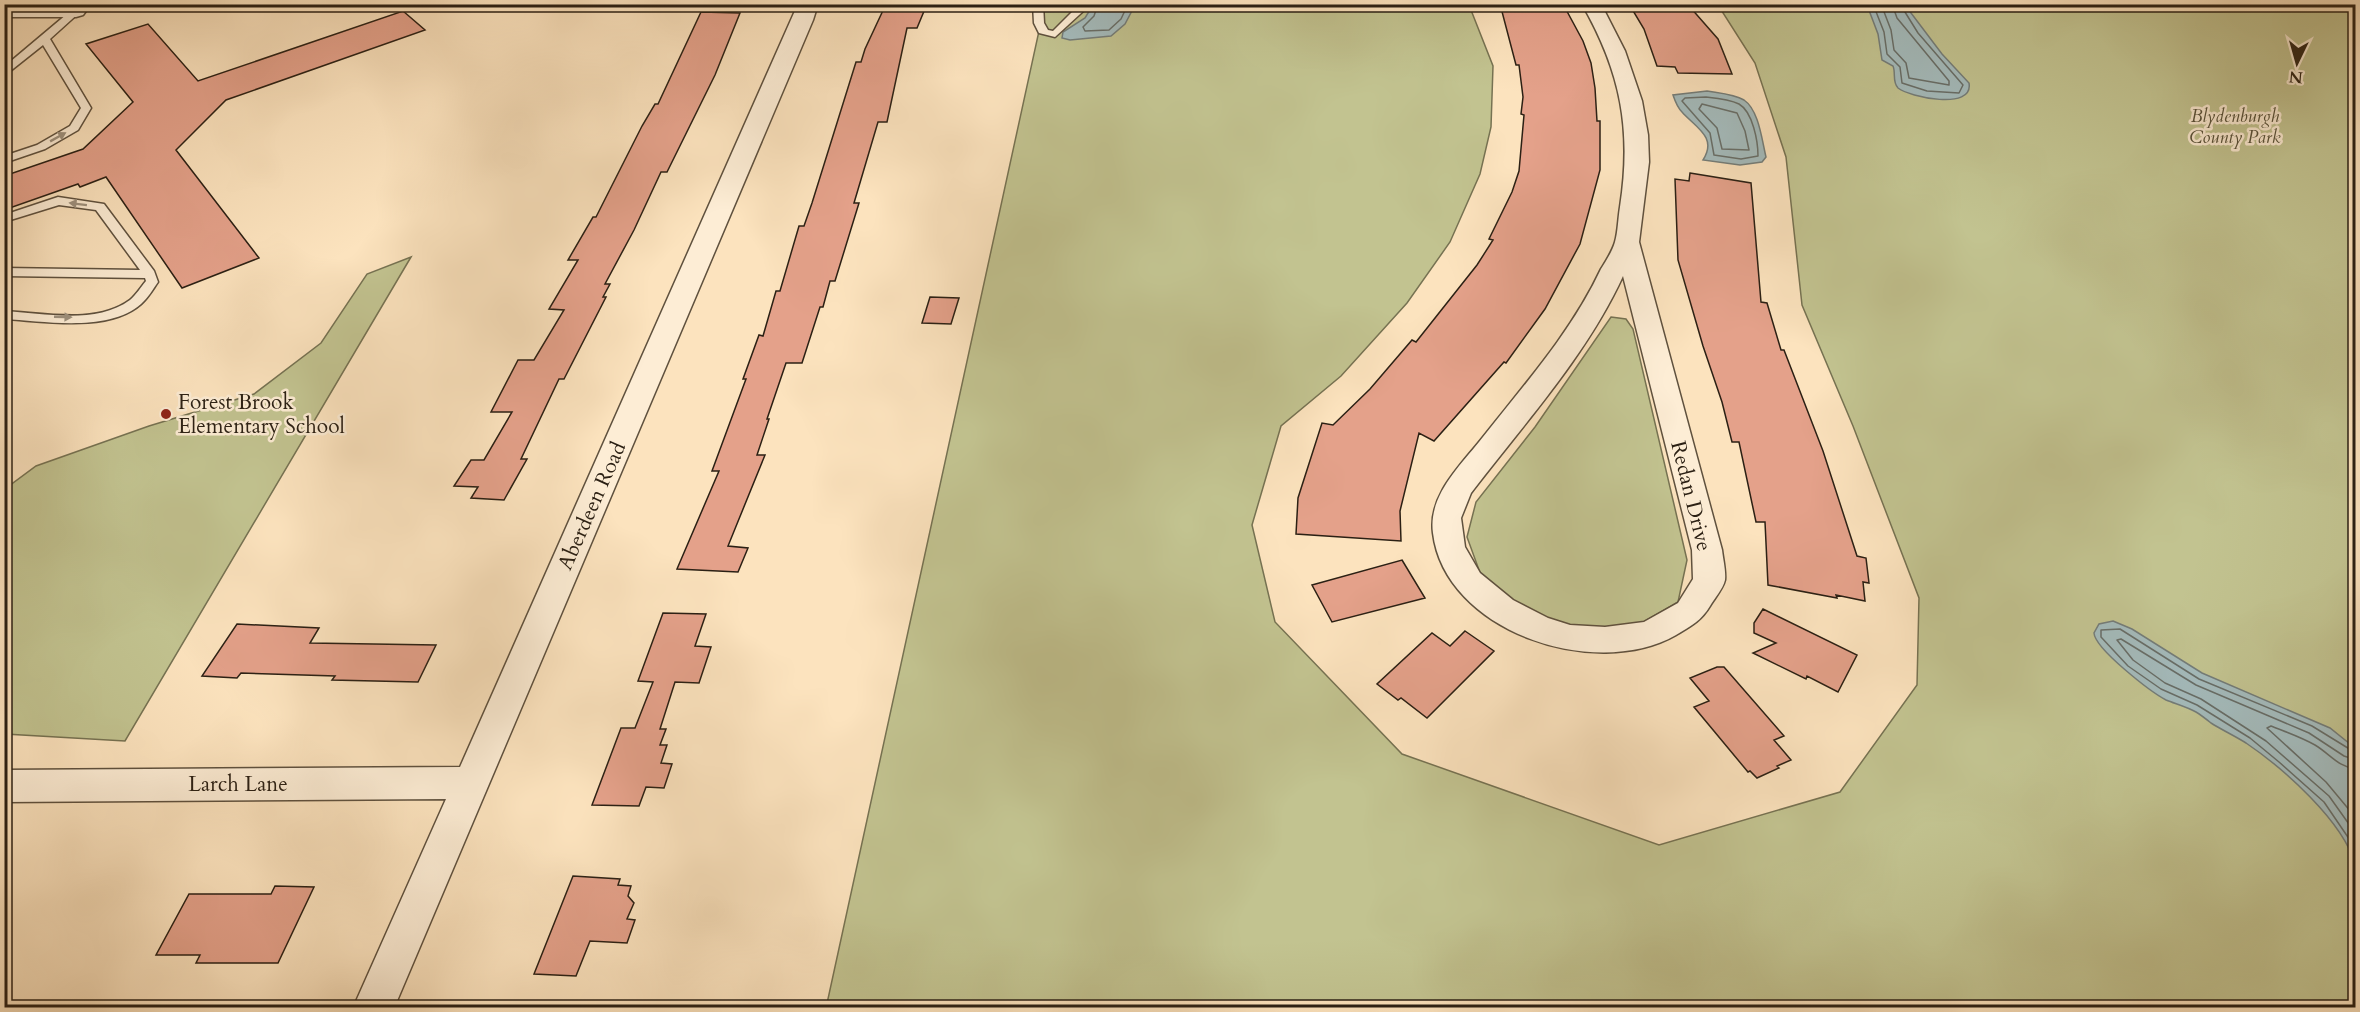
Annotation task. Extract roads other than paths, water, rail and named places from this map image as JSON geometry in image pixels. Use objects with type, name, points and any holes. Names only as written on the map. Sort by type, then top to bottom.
[{"type":"street","name":"Aberdeen Road","points":[[374,1008],[789,53],[808,4]]},
{"type":"street","name":"Redan Drive","points":[[1591,4],[1616,53],[1631,100],[1637,136],[1636,166],[1627,242],[1601,297],[1571,344],[1458,489],[1446,518],[1450,547],[1469,582],[1502,609],[1536,627],[1570,638],[1605,640],[1650,634],[1689,612],[1708,580],[1707,550],[1627,242]]},
{"type":"street","points":[[4,11],[76,11]]},
{"type":"street","name":"Larch Lane","points":[[4,786],[471,783]]},
{"type":"lane","points":[[1038,4],[1039,22],[1044,33],[1055,34],[1086,4]]},
{"type":"lane","points":[[4,73],[76,11]]},
{"type":"lane","points":[[4,160],[41,147],[74,128],[86,108],[45,39]]},
{"type":"lane","points":[[4,219],[58,201],[100,207],[150,274],[152,282],[135,303],[111,314],[86,318],[4,315]]},
{"type":"lane","points":[[4,272],[150,274]]},
{"type":"water","points":[[1093,5],[1141,5],[1134,7],[1125,24],[1111,36],[1070,40],[1062,38],[1063,32],[1085,18]]},
{"type":"water","points":[[1867,5],[1905,5],[1942,54],[1969,83],[1968,92],[1962,97],[1940,99],[1914,95],[1898,88],[1895,83],[1893,66],[1882,60],[1878,34]]},
{"type":"water","points":[[1707,91],[1736,96],[1749,105],[1761,135],[1766,157],[1762,162],[1740,165],[1703,160],[1708,145],[1706,139],[1680,110],[1673,95]]},
{"type":"water","points":[[2113,621],[2132,629],[2202,673],[2330,728],[2355,748],[2355,864],[2338,830],[2325,813],[2277,766],[2246,743],[2196,712],[2166,700],[2137,680],[2113,659],[2094,633],[2099,624]]},
{"type":"place","name":"Forest Brook Elementary School","points":[[166,414]]},
{"type":"park label","name":"Blydenburgh County Park","points":[[2235,126]]}]
